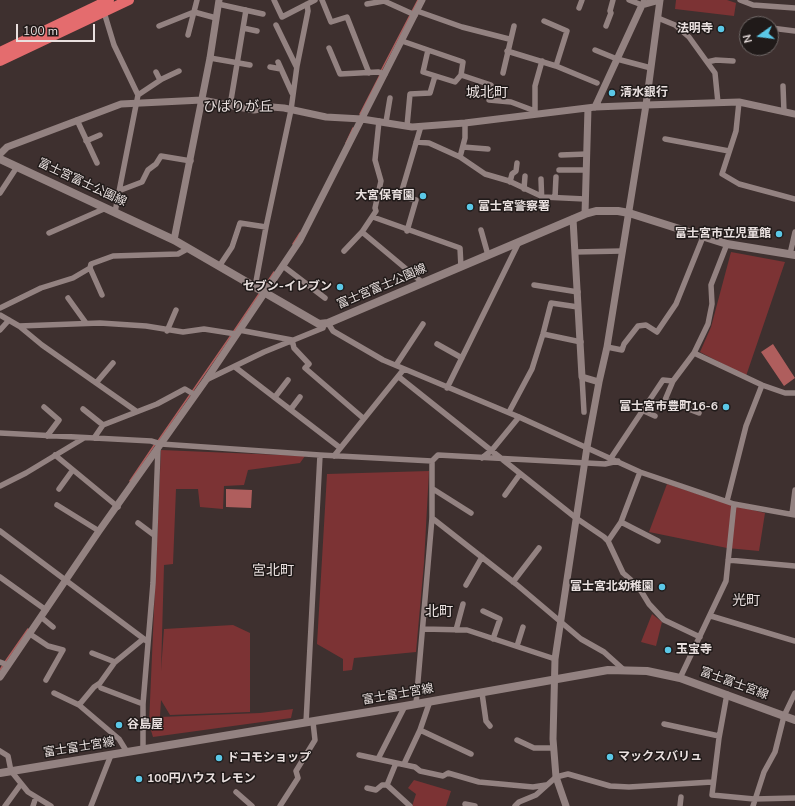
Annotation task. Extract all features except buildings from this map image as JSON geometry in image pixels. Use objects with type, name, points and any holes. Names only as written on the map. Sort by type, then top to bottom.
[{"type":"highway","points":[[0,52],[104,4],[129,0]]},
{"type":"highway","points":[[0,61],[104,4]]},
{"type":"main road","name":"富士宮富士公園線","points":[[0,159],[174,240],[220,265],[314,322],[326,324],[584,214],[608,210],[629,213],[727,244],[792,254]]},
{"type":"main road","name":"富士富士宮線","points":[[0,773],[482,693],[595,672],[624,670],[659,673],[680,678],[795,720]]},
{"type":"street","points":[[188,35],[197,0]]},
{"type":"street","points":[[274,0],[282,17],[315,0]]},
{"type":"street","points":[[322,0],[331,22],[347,17],[369,73]]},
{"type":"street","points":[[0,677],[4,664],[30,634],[41,617],[44,609],[98,530],[192,393],[206,380],[235,333],[265,293],[300,240],[362,119],[382,73],[402,41],[413,13],[422,0]]},
{"type":"street","points":[[580,8],[582,0]]},
{"type":"street","points":[[606,26],[614,0]]},
{"type":"street","points":[[566,806],[556,777],[554,748],[555,660],[587,447],[607,347],[629,213],[646,105],[660,0],[643,2],[629,0]]},
{"type":"street","points":[[740,0],[753,4],[795,8]]},
{"type":"street","points":[[367,4],[384,1],[413,13],[510,39]]},
{"type":"street","points":[[174,240],[191,162],[219,2],[263,14]]},
{"type":"street","points":[[584,214],[587,154],[592,108],[618,59],[643,2]]},
{"type":"street","points":[[104,4],[114,45],[138,95],[121,190],[115,212]]},
{"type":"street","points":[[255,287],[291,110],[292,94],[308,11],[307,4]]},
{"type":"street","points":[[230,106],[246,10]]},
{"type":"street","points":[[159,26],[194,12],[216,18]]},
{"type":"street","points":[[658,18],[675,25],[688,37],[715,73],[718,103]]},
{"type":"street","points":[[544,21],[567,31],[556,66]]},
{"type":"street","points":[[276,25],[297,66]]},
{"type":"street","points":[[503,73],[514,26]]},
{"type":"street","points":[[243,28],[257,31]]},
{"type":"street","points":[[779,29],[795,31]]},
{"type":"street","points":[[402,41],[463,62],[461,75],[455,82],[423,72],[428,50]]},
{"type":"street","points":[[329,48],[340,74],[382,73]]},
{"type":"street","points":[[595,50],[618,59],[651,68]]},
{"type":"street","points":[[507,51],[542,61],[597,83]]},
{"type":"street","points":[[210,58],[250,65]]},
{"type":"street","points":[[707,62],[716,60],[733,61]]},
{"type":"street","points":[[535,112],[535,86],[542,61]]},
{"type":"street","points":[[278,62],[292,94]]},
{"type":"street","points":[[270,67],[281,68]]},
{"type":"street","points":[[138,95],[160,80],[179,71]]},
{"type":"street","points":[[156,72],[160,80]]},
{"type":"street","points":[[461,75],[491,85],[489,100],[511,102],[535,112]]},
{"type":"street","points":[[407,126],[410,94],[430,92],[435,76]]},
{"type":"street","points":[[783,86],[784,112]]},
{"type":"street","points":[[344,251],[362,232],[376,211],[375,208],[381,182],[376,160],[383,122],[390,98]]},
{"type":"street","points":[[0,154],[7,147],[121,104],[202,100],[254,110],[272,107],[326,117],[362,119],[407,126],[464,123],[535,112],[646,105],[739,102],[795,114]]},
{"type":"street","points":[[739,102],[736,131],[722,174],[739,184],[795,200]]},
{"type":"street","points":[[77,120],[97,163]]},
{"type":"street","points":[[460,158],[463,147],[464,123]]},
{"type":"street","points":[[400,197],[421,126]]},
{"type":"street","points":[[86,141],[100,135]]},
{"type":"street","points":[[665,139],[729,151]]},
{"type":"street","points":[[416,142],[429,143],[460,158],[485,174],[510,182],[542,196],[585,199]]},
{"type":"street","points":[[463,147],[488,149]]},
{"type":"street","points":[[561,155],[587,154]]},
{"type":"street","points":[[121,190],[142,182],[148,170],[156,164],[161,156],[191,162]]},
{"type":"street","points":[[510,182],[512,174],[516,172],[517,163]]},
{"type":"street","points":[[0,193],[17,167]]},
{"type":"street","points":[[559,170],[586,170]]},
{"type":"street","points":[[524,189],[525,176]]},
{"type":"street","points":[[555,197],[556,177]]},
{"type":"street","points":[[541,179],[542,206]]},
{"type":"street","points":[[380,191],[416,200],[407,230]]},
{"type":"street","points":[[50,233],[106,208]]},
{"type":"street","points":[[373,217],[460,248],[461,267]]},
{"type":"street","points":[[573,219],[584,412]]},
{"type":"street","points":[[220,265],[232,247],[240,223],[266,228]]},
{"type":"street","points":[[480,230],[488,255]]},
{"type":"street","points":[[362,232],[423,283]]},
{"type":"street","points":[[792,254],[795,232]]},
{"type":"street","points":[[607,347],[622,350],[624,344],[638,326],[646,325],[657,332],[676,304],[703,237]]},
{"type":"street","points":[[447,388],[519,242]]},
{"type":"street","points":[[699,413],[665,400],[673,381],[694,353],[708,324],[713,292],[711,285],[727,244]]},
{"type":"street","points":[[0,308],[42,288],[73,278],[90,268],[91,264],[113,256],[178,254],[189,248]]},
{"type":"street","points":[[575,252],[622,251]]},
{"type":"street","points":[[283,266],[325,298]]},
{"type":"street","points":[[90,268],[102,295]]},
{"type":"street","points":[[534,286],[578,292]]},
{"type":"street","points":[[68,298],[86,323]]},
{"type":"street","points":[[509,412],[532,369],[551,303],[578,307]]},
{"type":"street","points":[[167,331],[176,310]]},
{"type":"street","points":[[0,314],[19,326],[42,345],[136,411]]},
{"type":"street","points":[[0,330],[9,320]]},
{"type":"street","points":[[19,326],[86,323],[146,326],[167,331],[184,332],[204,328],[292,340]]},
{"type":"street","points":[[206,380],[292,340],[323,328],[326,324],[333,331],[404,369],[447,388],[509,412],[640,472],[734,504],[794,515],[795,490]]},
{"type":"street","points":[[396,365],[423,324]]},
{"type":"street","points":[[543,334],[581,342]]},
{"type":"street","points":[[292,340],[294,348],[310,364],[305,368],[363,418]]},
{"type":"street","points":[[437,344],[462,358]]},
{"type":"street","points":[[694,353],[762,385],[785,393],[795,393]]},
{"type":"street","points":[[96,383],[113,363]]},
{"type":"street","points":[[235,367],[339,447]]},
{"type":"street","points":[[334,456],[339,447],[399,377],[404,369]]},
{"type":"street","points":[[399,377],[492,450],[502,460],[608,541],[623,573],[638,586],[649,604],[664,620],[700,637]]},
{"type":"street","points":[[582,377],[599,382]]},
{"type":"street","points":[[275,397],[288,380]]},
{"type":"street","points":[[610,458],[644,411],[663,380],[673,381]]},
{"type":"street","points":[[727,501],[746,426],[762,385]]},
{"type":"street","points":[[94,438],[103,426],[136,411],[157,404],[185,389],[192,393]]},
{"type":"street","points":[[291,409],[300,397]]},
{"type":"street","points":[[44,408],[58,420],[47,436]]},
{"type":"street","points":[[83,409],[103,426]]},
{"type":"street","points":[[644,411],[654,416]]},
{"type":"street","points":[[482,458],[492,450],[519,417]]},
{"type":"street","points":[[0,433],[94,438],[320,456],[432,461]]},
{"type":"street","points":[[0,486],[26,473],[84,438]]},
{"type":"street","points":[[143,749],[143,704],[146,641],[153,583],[158,444]]},
{"type":"street","points":[[55,455],[72,471],[116,505]]},
{"type":"street","points":[[416,704],[432,518],[432,461],[438,455],[502,460],[604,464],[618,461]]},
{"type":"street","points":[[280,806],[298,778],[296,771],[315,740],[310,722],[320,456]]},
{"type":"street","points":[[59,489],[72,471]]},
{"type":"street","points":[[608,541],[621,522],[640,472]]},
{"type":"street","points":[[505,495],[520,474]]},
{"type":"street","points":[[433,489],[470,513]]},
{"type":"street","points":[[680,678],[711,616],[726,581],[734,504]]},
{"type":"street","points":[[57,505],[98,530]]},
{"type":"street","points":[[432,518],[482,556],[581,639],[604,652],[624,670]]},
{"type":"street","points":[[621,522],[658,541]]},
{"type":"street","points":[[138,523],[154,535]]},
{"type":"street","points":[[0,531],[146,641]]},
{"type":"street","points":[[513,582],[539,548]]},
{"type":"street","points":[[466,586],[482,556]]},
{"type":"street","points":[[728,560],[795,566]]},
{"type":"street","points":[[0,577],[44,609]]},
{"type":"street","points":[[456,630],[463,604]]},
{"type":"street","points":[[483,610],[500,619],[493,639]]},
{"type":"street","points":[[711,616],[795,640]]},
{"type":"street","points":[[41,617],[53,627]]},
{"type":"street","points":[[517,646],[523,627]]},
{"type":"street","points":[[423,630],[467,630],[555,660]]},
{"type":"street","points":[[30,634],[48,646],[63,650],[46,680]]},
{"type":"street","points":[[79,705],[94,687],[100,683],[115,662],[146,641]]},
{"type":"street","points":[[92,653],[115,662]]},
{"type":"street","points":[[101,688],[143,704]]},
{"type":"street","points":[[54,693],[79,705],[119,738],[127,752]]},
{"type":"street","points":[[482,693],[486,721],[490,726]]},
{"type":"street","points":[[754,806],[754,799],[764,772],[775,752],[784,716],[795,693]]},
{"type":"street","points":[[727,694],[712,782],[712,795],[754,799],[795,798]]},
{"type":"street","points":[[404,764],[420,730],[430,701]]},
{"type":"street","points":[[378,759],[405,706]]},
{"type":"street","points":[[664,724],[719,736]]},
{"type":"street","points":[[420,730],[471,754]]},
{"type":"street","points":[[517,740],[534,748],[554,748]]},
{"type":"street","points":[[0,751],[8,756],[11,771],[28,792],[51,806]]},
{"type":"street","points":[[91,806],[111,755]]},
{"type":"street","points":[[359,755],[404,764],[415,767],[420,771],[443,776],[448,773],[479,782],[534,787],[546,785]]},
{"type":"street","points":[[388,785],[396,763]]},
{"type":"street","points":[[515,806],[519,802],[536,795],[556,777],[568,774],[602,785],[629,787],[712,782]]},
{"type":"street","points":[[5,806],[21,784]]},
{"type":"street","points":[[367,788],[376,790],[382,785],[388,785],[410,806]]},
{"type":"street","points":[[236,792],[252,806]]},
{"type":"street","points":[[33,806],[36,798]]},
{"type":"street","points":[[680,806],[681,798]]},
{"type":"street","points":[[465,804],[475,806]]},
{"type":"shaded area","points":[[676,0],[727,0],[736,3],[734,16],[675,9]]},
{"type":"shaded area","points":[[731,252],[785,262],[746,376],[700,352],[711,327]]},
{"type":"shaded area","points":[[773,344],[795,378],[784,386],[761,352]]},
{"type":"shaded area","points":[[161,450],[305,456],[300,463],[248,470],[244,485],[224,486],[223,509],[200,507],[198,489],[176,489],[173,564],[164,565],[161,671],[164,629],[233,625],[250,633],[250,712],[170,715],[161,700],[160,717],[260,713],[293,709],[291,718],[153,737],[149,724]]},
{"type":"shaded area","points":[[429,471],[424,563],[416,652],[354,658],[352,670],[343,671],[343,659],[317,644],[327,474]]},
{"type":"shaded area","points":[[667,484],[731,505],[765,513],[759,551],[727,548],[649,532]]},
{"type":"shaded area","points":[[226,489],[252,490],[251,508],[226,507]]},
{"type":"shaded area","points":[[652,614],[662,622],[656,646],[641,642]]},
{"type":"shaded area","points":[[414,780],[451,791],[446,806],[412,806],[416,794],[408,788]]},
{"type":"waterway","points":[[381,71],[418,0]]},
{"type":"waterway","points":[[360,114],[380,75]]},
{"type":"waterway","points":[[346,143],[353,128]]},
{"type":"waterway","points":[[293,244],[300,233]]},
{"type":"waterway","points":[[264,287],[274,272]]},
{"type":"waterway","points":[[234,331],[259,294]]},
{"type":"waterway","points":[[158,441],[232,334]]},
{"type":"waterway","points":[[130,481],[155,444]]},
{"type":"waterway","points":[[5,662],[28,629]]},
{"type":"waterway","points":[[0,670],[3,665]]},
{"type":"place","name":"法明寺","points":[[721,29]]},
{"type":"place","name":"清水銀行","points":[[612,93]]},
{"type":"place","name":"大宮保育園","points":[[423,196]]},
{"type":"place","name":"富士宮警察署","points":[[470,207]]},
{"type":"place","name":"富士宮市立児童館","points":[[779,234]]},
{"type":"place","name":"セブン-イレブン","points":[[340,287]]},
{"type":"place","name":"富士宮市豊町16-6","points":[[726,407]]},
{"type":"place","name":"富士宮北幼稚園","points":[[662,587]]},
{"type":"place","name":"玉宝寺","points":[[668,650]]},
{"type":"place","name":"谷島屋","points":[[119,725]]},
{"type":"place","name":"マックスバリュ","points":[[610,757]]},
{"type":"place","name":"ドコモショップ","points":[[219,758]]},
{"type":"place","name":"100円ハウス レモン","points":[[139,779]]},
{"type":"district","name":"城北町","points":[[487,94]]},
{"type":"district","name":"ひばりが丘","points":[[238,108]]},
{"type":"district","name":"宮北町","points":[[273,572]]},
{"type":"district","name":"光町","points":[[746,602]]},
{"type":"district","name":"北町","points":[[439,613]]}]
